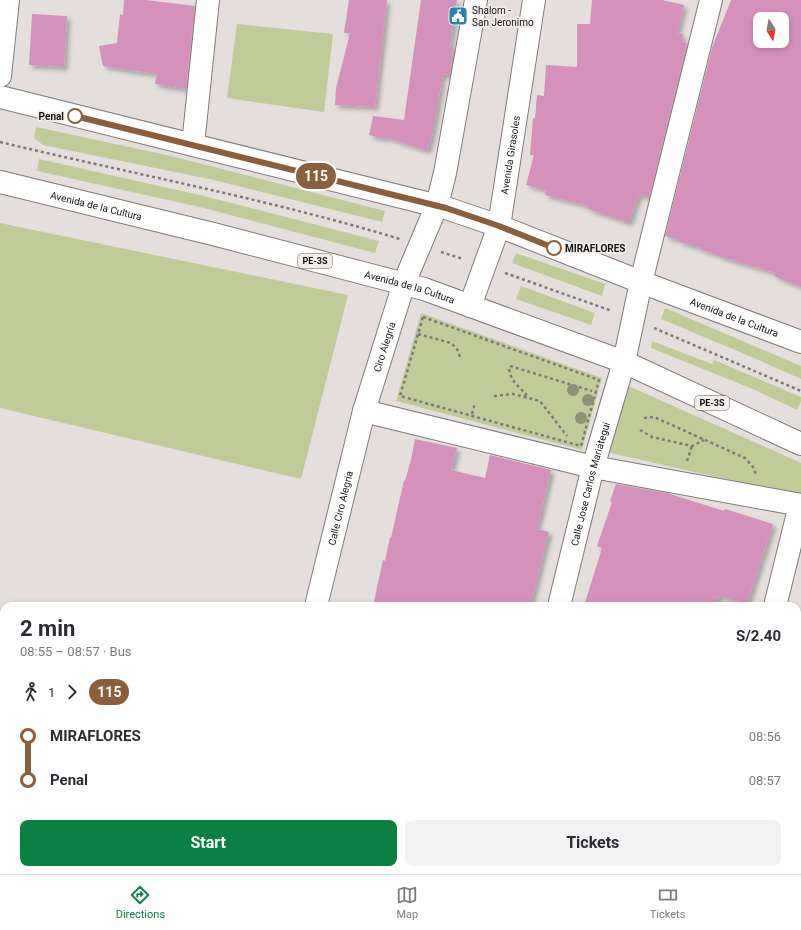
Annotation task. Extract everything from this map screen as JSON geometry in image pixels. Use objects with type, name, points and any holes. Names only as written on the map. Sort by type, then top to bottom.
[{"type":"main road","points":[[0,76],[8,0]]},
{"type":"main road","points":[[193,145],[208,0]]},
{"type":"main road","points":[[404,283],[437,205],[445,173],[476,0]]},
{"type":"main road","name":"Avenida Girasoles","points":[[470,306],[499,226],[534,0]]},
{"type":"main road","name":"Calle Jose Carlos Mariátegui","points":[[560,602],[593,467],[624,362],[641,282],[711,0]]},
{"type":"main road","name":"Avenida de la Cultura","points":[[0,97],[437,205],[499,226],[641,282],[801,342]]},
{"type":"main road","name":"Avenida de la Cultura","points":[[0,182],[424,288],[624,362],[801,444]]},
{"type":"main road","name":"Ciro Alegría","points":[[364,411],[404,283]]},
{"type":"main road","points":[[364,411],[593,467],[801,505],[776,602]]},
{"type":"main road","name":"Calle Ciro Alegria","points":[[317,602],[364,411]]},
{"type":"path","points":[[423,318],[599,380],[596,392],[581,446],[400,396],[423,318]]},
{"type":"path","points":[[418,334],[451,343],[457,350],[460,357]]},
{"type":"path","points":[[525,396],[526,394],[510,376],[510,367],[596,392]]},
{"type":"path","points":[[494,396],[513,394],[540,401],[567,437],[570,446],[566,461]]},
{"type":"path","points":[[644,418],[654,417],[745,458],[753,468],[758,479]]},
{"type":"path","points":[[640,430],[652,437],[692,446],[704,440]]},
{"type":"path","points":[[686,466],[692,446]]},
{"type":"green space","points":[[237,24],[333,34],[324,112],[227,98]]},
{"type":"green space","points":[[36,127],[171,156],[385,211],[382,222],[214,180],[43,145],[34,138]]},
{"type":"green space","points":[[39,159],[204,196],[379,241],[375,253],[204,208],[37,171]]},
{"type":"green space","points":[[0,223],[348,295],[301,479],[0,408]]},
{"type":"green space","points":[[516,253],[605,284],[602,296],[512,263]]},
{"type":"green space","points":[[521,286],[595,313],[591,325],[516,299]]},
{"type":"green space","points":[[665,308],[801,366],[801,379],[661,319]]},
{"type":"green space","points":[[421,313],[602,378],[582,450],[396,401]]},
{"type":"green space","points":[[652,341],[712,364],[714,360],[801,397],[801,401],[797,410],[755,390],[651,348]]},
{"type":"green space","points":[[624,384],[801,463],[801,496],[602,451]]},
{"type":"building","points":[[124,0],[146,0],[195,6],[186,89],[155,84],[157,74],[103,66],[99,46],[117,43],[120,14],[123,15]]},
{"type":"building","points":[[349,0],[387,0],[375,107],[335,105],[336,88],[350,33],[344,33]]},
{"type":"building","points":[[421,0],[457,0],[450,47],[453,47],[450,75],[443,74],[432,136],[427,151],[386,137],[385,139],[369,135],[373,116],[404,120]]},
{"type":"building","points":[[592,0],[662,0],[684,5],[677,33],[683,34],[682,42],[687,43],[649,198],[639,194],[629,223],[588,209],[589,206],[545,195],[546,190],[526,185],[534,155],[530,155],[533,118],[535,118],[537,95],[544,96],[546,65],[577,67],[577,24],[590,24]]},
{"type":"building","points":[[731,0],[801,0],[801,287],[774,276],[775,273],[718,256],[719,255],[701,250],[701,248],[680,242],[680,240],[665,236],[712,48]]},
{"type":"building","points":[[32,14],[67,16],[64,67],[29,65]]},
{"type":"building","points":[[415,439],[457,448],[451,470],[485,478],[490,455],[551,470],[537,529],[549,532],[531,602],[374,602],[383,560],[385,561],[404,480],[405,481]]},
{"type":"building","points":[[616,484],[667,493],[724,511],[725,509],[773,524],[748,602],[740,602],[719,596],[717,602],[585,602],[602,548],[597,546],[612,502],[610,501]]},
{"type":"bus line","name":"115","points":[[75,116],[446,208],[499,226],[554,248]]},
{"type":"place","name":"Shalom - San Jeronimo","points":[[458,16]]},
{"type":"place","name":"Penal","points":[[75,116]]},
{"type":"place","name":"MIRAFLORES","points":[[554,248]]}]
